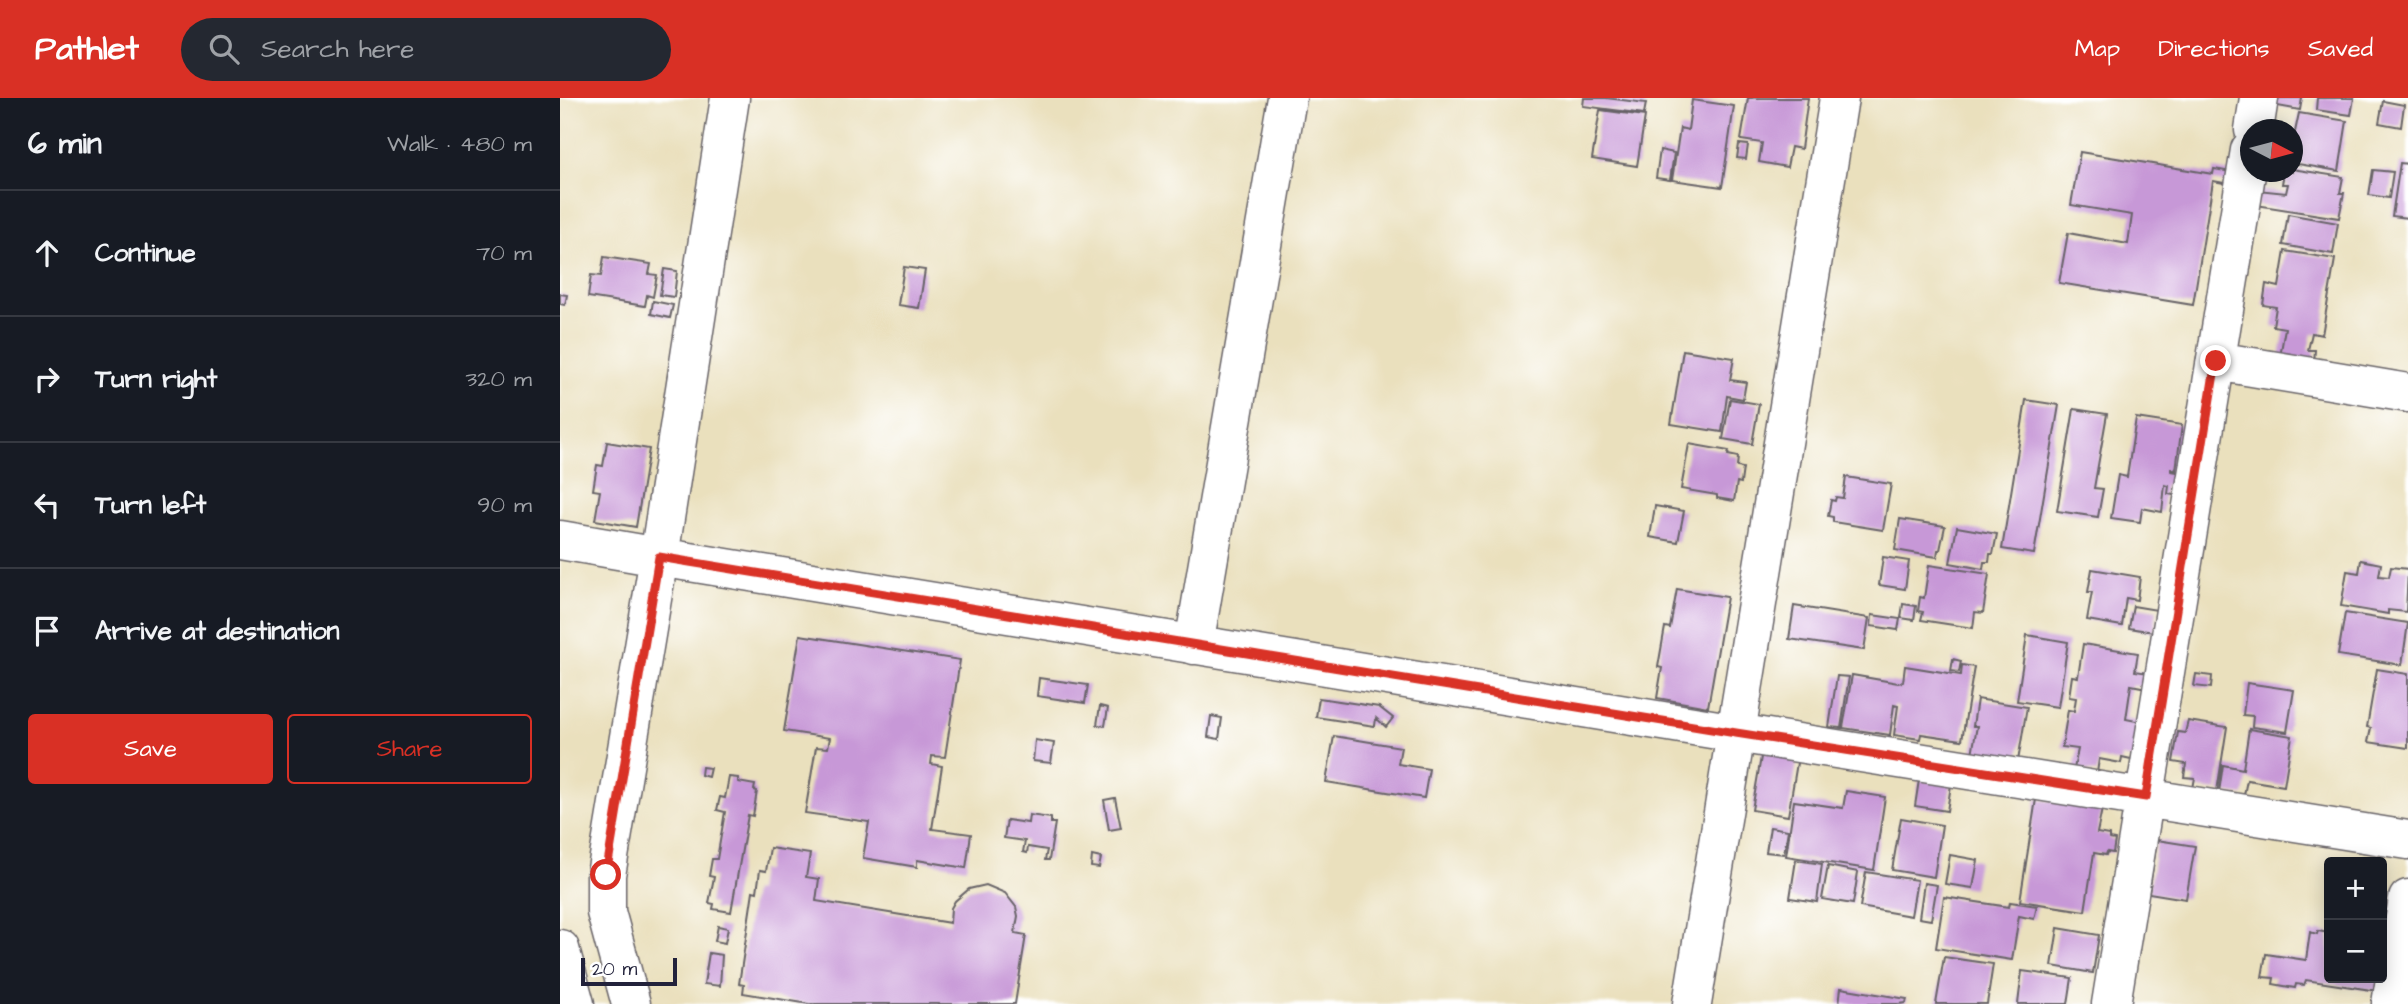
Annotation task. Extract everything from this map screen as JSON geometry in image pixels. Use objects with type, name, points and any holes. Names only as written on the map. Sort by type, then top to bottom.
[{"type":"street","points":[[631,1004],[606,912],[606,875],[659,557],[730,98]]},
{"type":"street","points":[[1194,645],[1287,98]]},
{"type":"street","points":[[1692,1004],[1839,98]]},
{"type":"street","points":[[2256,119],[2259,98]]},
{"type":"street","points":[[2111,1004],[2245,182]]},
{"type":"street","points":[[2216,361],[2408,393]]},
{"type":"street","points":[[560,540],[2408,840]]},
{"type":"street","points":[[2390,1004],[2408,899]]},
{"type":"street","points":[[560,949],[575,1004]]},
{"type":"building","points":[[1584,98],[1646,103],[1644,114],[1583,106]]},
{"type":"building","points":[[1748,98],[1808,98],[1801,149],[1791,147],[1787,167],[1759,162],[1762,143],[1741,140]]},
{"type":"building","points":[[2274,98],[2302,98],[2300,110],[2272,105]]},
{"type":"building","points":[[2317,98],[2354,98],[2351,115],[2316,110]]},
{"type":"building","points":[[1692,100],[1734,106],[1722,187],[1672,180],[1680,128],[1688,130]]},
{"type":"building","points":[[2383,101],[2404,105],[2401,127],[2379,123]]},
{"type":"building","points":[[1600,110],[1645,116],[1637,166],[1592,159]]},
{"type":"building","points":[[2299,113],[2347,121],[2339,171],[2303,165],[2303,119],[2298,119]]},
{"type":"building","points":[[1739,144],[1748,145],[1746,159],[1737,158]]},
{"type":"building","points":[[1660,150],[1674,153],[1670,180],[1656,178]]},
{"type":"building","points":[[2080,152],[2213,174],[2214,169],[2237,173],[2235,185],[2213,181],[2193,305],[2059,283],[2068,233],[2128,244],[2132,215],[2071,205]]},
{"type":"building","points":[[2400,163],[2408,164],[2408,218],[2392,216]]},
{"type":"building","points":[[2373,170],[2393,172],[2389,198],[2369,195]]},
{"type":"building","points":[[2303,171],[2343,177],[2340,193],[2344,193],[2339,218],[2256,205],[2258,190],[2286,193],[2288,184],[2282,184],[2303,182]]},
{"type":"building","points":[[2288,214],[2338,223],[2333,254],[2283,245]]},
{"type":"building","points":[[2285,251],[2335,259],[2322,335],[2312,333],[2308,350],[2315,350],[2314,362],[2280,357],[2285,328],[2273,326],[2276,307],[2263,305],[2266,284],[2279,287]]},
{"type":"building","points":[[604,257],[651,264],[649,274],[657,275],[653,297],[647,295],[645,306],[588,297],[591,275],[601,276]]},
{"type":"building","points":[[904,267],[925,270],[919,308],[898,305]]},
{"type":"building","points":[[664,269],[677,271],[674,297],[660,295]]},
{"type":"building","points":[[560,294],[567,295],[565,305],[560,304]]},
{"type":"building","points":[[653,301],[673,305],[670,318],[651,314]]},
{"type":"building","points":[[1683,350],[1734,358],[1730,380],[1746,382],[1743,399],[1727,396],[1722,432],[1671,424]]},
{"type":"building","points":[[1730,399],[1759,404],[1752,444],[1723,439]]},
{"type":"building","points":[[2026,400],[2059,405],[2034,554],[2002,549]]},
{"type":"building","points":[[2074,409],[2107,414],[2094,488],[2103,489],[2098,517],[2057,511]]},
{"type":"building","points":[[2136,418],[2182,425],[2176,470],[2171,469],[2183,473],[2179,496],[2168,494],[2169,486],[2165,485],[2162,512],[2142,508],[2140,522],[2111,518],[2118,475],[2127,477]]},
{"type":"building","points":[[607,442],[649,449],[636,527],[595,520],[600,491],[593,490],[597,465],[603,466]]},
{"type":"building","points":[[1689,444],[1729,451],[1728,455],[1738,457],[1737,467],[1743,468],[1741,483],[1737,482],[1734,501],[1681,489]]},
{"type":"building","points":[[1846,477],[1891,484],[1883,530],[1833,522],[1833,517],[1828,516],[1831,500],[1835,501],[1836,497],[1843,498]]},
{"type":"building","points":[[1655,506],[1684,511],[1678,542],[1650,537]]},
{"type":"building","points":[[1900,519],[1945,526],[1937,557],[1895,550]]},
{"type":"building","points":[[1957,527],[1997,534],[1993,554],[1990,554],[1989,562],[1984,562],[1983,569],[1950,563]]},
{"type":"building","points":[[1883,557],[1909,561],[1905,589],[1879,585]]},
{"type":"building","points":[[2361,560],[2381,564],[2379,576],[2389,577],[2391,567],[2408,569],[2406,612],[2388,610],[2388,614],[2341,606],[2347,571],[2359,573]]},
{"type":"building","points":[[1929,565],[1989,574],[1983,613],[1975,612],[1973,628],[1921,620],[1923,612],[1918,611],[1920,597],[1924,598]]},
{"type":"building","points":[[2092,569],[2140,577],[2137,600],[2126,598],[2122,626],[2087,620],[2092,592],[2088,592]]},
{"type":"building","points":[[1677,589],[1727,597],[1708,707],[1657,698],[1662,668],[1658,667],[1665,627],[1670,628]]},
{"type":"building","points":[[1903,604],[1916,606],[1914,620],[1901,618]]},
{"type":"building","points":[[1794,606],[1869,618],[1864,650],[1789,639]]},
{"type":"building","points":[[2133,606],[2157,610],[2154,632],[2129,628]]},
{"type":"building","points":[[2345,613],[2408,623],[2402,665],[2338,655]]},
{"type":"building","points":[[1872,615],[1900,619],[1898,630],[1871,626]]},
{"type":"building","points":[[800,635],[960,660],[945,757],[932,756],[931,764],[942,766],[932,829],[971,834],[966,868],[917,860],[917,867],[863,858],[869,822],[805,813],[816,747],[828,748],[830,738],[784,731]]},
{"type":"building","points":[[2027,635],[2068,642],[2058,707],[2017,701]]},
{"type":"building","points":[[2083,644],[2138,653],[2135,671],[2155,674],[2152,689],[2131,685],[2126,719],[2146,723],[2140,761],[2122,757],[2121,763],[2099,759],[2097,773],[2074,769],[2078,749],[2062,747],[2068,710],[2074,711],[2076,698],[2069,697],[2072,676],[2078,677]]},
{"type":"building","points":[[1953,659],[1961,661],[1959,672],[1951,671]]},
{"type":"building","points":[[1962,665],[1974,667],[1962,740],[1921,734],[1920,739],[1894,735],[1898,706],[1894,705],[1890,735],[1843,728],[1852,675],[1898,683],[1903,682],[1905,666],[1961,675]]},
{"type":"building","points":[[2377,669],[2408,674],[2408,748],[2368,742],[2371,728],[2367,727]]},
{"type":"building","points":[[2196,674],[2212,676],[2211,688],[2194,686]]},
{"type":"building","points":[[1837,676],[1849,677],[1841,728],[1829,727]]},
{"type":"building","points":[[1039,678],[1088,685],[1085,703],[1037,696]]},
{"type":"building","points":[[2247,683],[2294,690],[2287,732],[2252,727],[2253,716],[2243,715]]},
{"type":"building","points":[[1319,698],[1379,707],[1393,718],[1386,727],[1376,718],[1375,726],[1316,717]]},
{"type":"building","points":[[1977,699],[2027,707],[2018,761],[1972,754],[1977,726],[1973,726]]},
{"type":"building","points":[[1100,706],[1108,708],[1105,726],[1097,725]]},
{"type":"building","points":[[1211,716],[1222,718],[1219,739],[1208,737]]},
{"type":"building","points":[[2188,721],[2227,727],[2217,791],[2193,788],[2195,778],[2184,777],[2186,764],[2173,762],[2178,732],[2185,733]]},
{"type":"building","points":[[2249,729],[2292,736],[2284,786],[2247,780],[2244,795],[2219,792],[2223,765],[2243,769]]},
{"type":"building","points":[[1334,736],[1401,747],[1398,764],[1429,769],[1424,798],[1326,782]]},
{"type":"building","points":[[1035,740],[1054,743],[1051,763],[1033,761]]},
{"type":"building","points":[[1762,751],[1798,757],[1788,816],[1752,810]]},
{"type":"building","points":[[702,767],[710,768],[708,777],[701,775]]},
{"type":"building","points":[[729,777],[738,778],[738,782],[755,785],[754,790],[757,791],[753,816],[748,815],[731,912],[713,909],[714,904],[709,903],[714,877],[709,876],[712,859],[717,859],[725,812],[717,810],[720,797],[725,798]]},
{"type":"building","points":[[1919,780],[1951,785],[1947,811],[1915,806]]},
{"type":"building","points":[[1846,791],[1885,797],[1874,870],[1786,856],[1794,801],[1843,808]]},
{"type":"building","points":[[1115,798],[1121,828],[1109,830],[1104,800]]},
{"type":"building","points":[[2036,799],[2102,809],[2097,833],[2109,835],[2109,839],[2115,840],[2113,853],[2094,853],[2085,911],[2020,901]]},
{"type":"building","points":[[1029,815],[1051,818],[1051,823],[1055,823],[1049,860],[1045,860],[1047,850],[1028,847],[1027,853],[1023,852],[1025,841],[1004,838],[1007,820],[1028,823]]},
{"type":"building","points":[[1901,818],[1942,825],[1934,877],[1892,870]]},
{"type":"building","points":[[1770,827],[1788,830],[1784,854],[1766,852]]},
{"type":"building","points":[[2157,840],[2195,846],[2186,899],[2149,893]]},
{"type":"building","points":[[770,848],[810,854],[806,877],[819,879],[816,901],[950,923],[951,908],[969,889],[986,885],[1005,893],[1016,907],[1018,916],[1015,933],[1026,935],[1015,1004],[809,1004],[743,993],[744,985],[739,984],[753,891],[757,892],[760,870],[766,871]]},
{"type":"building","points":[[1950,855],[1978,860],[1973,888],[1945,884]]},
{"type":"building","points":[[1092,856],[1101,858],[1099,868],[1091,867]]},
{"type":"building","points":[[1796,860],[1822,864],[1817,902],[1790,898]]},
{"type":"building","points":[[1828,866],[1858,872],[1853,904],[1822,899]]},
{"type":"building","points":[[1866,872],[1917,880],[1911,916],[1860,907]]},
{"type":"building","points":[[1924,883],[1937,885],[1931,920],[1919,918]]},
{"type":"building","points":[[1944,897],[2009,907],[2010,902],[2037,906],[2034,919],[2019,916],[2012,960],[1936,948]]},
{"type":"building","points":[[718,926],[728,928],[725,943],[715,941]]},
{"type":"building","points":[[2058,928],[2099,935],[2093,973],[2052,966]]},
{"type":"building","points":[[2318,931],[2324,932],[2324,983],[2306,980],[2304,985],[2296,984],[2295,988],[2273,984],[2274,978],[2262,977],[2266,954],[2306,960],[2310,932],[2317,934]]},
{"type":"building","points":[[709,953],[722,955],[720,986],[704,984]]},
{"type":"building","points":[[1944,957],[1993,964],[1987,1004],[1936,1004]]},
{"type":"building","points":[[2022,971],[2072,978],[2068,1004],[2018,1004]]},
{"type":"building","points":[[2326,983],[2380,983],[2378,991]]},
{"type":"building","points":[[1841,988],[1907,999],[1906,1003],[1899,1004],[1839,1004]]},
{"type":"route","points":[[606,875],[659,557],[1736,733],[2146,797],[2216,361]]}]
